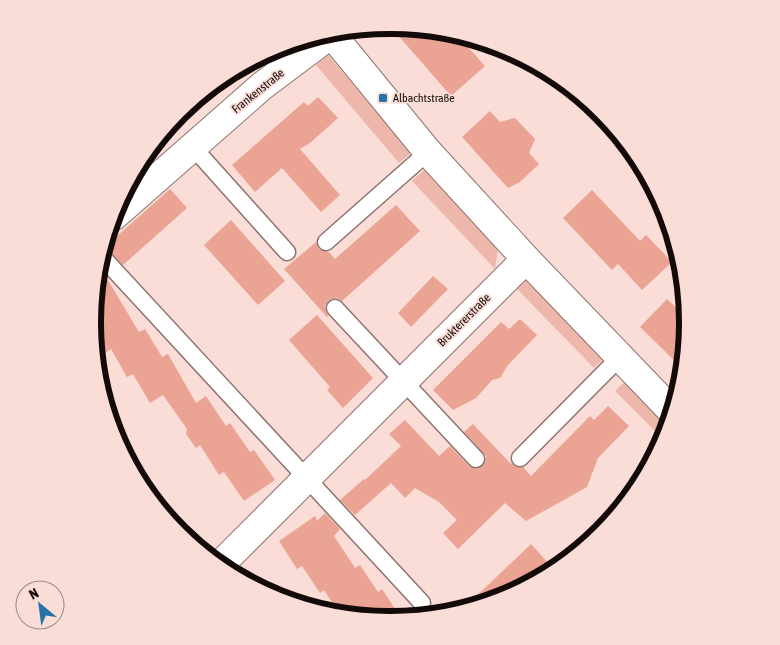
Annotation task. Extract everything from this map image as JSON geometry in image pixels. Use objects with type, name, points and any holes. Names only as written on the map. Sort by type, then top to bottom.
[{"type":"street","points":[[334,39],[428,152],[666,405]]},
{"type":"street","name":"Frankenstraße","points":[[126,205],[262,86],[320,43]]},
{"type":"street","name":"Bruktererstraße","points":[[225,560],[526,258]]},
{"type":"lane","points":[[192,146],[287,252]]},
{"type":"lane","points":[[326,242],[428,152]]},
{"type":"lane","points":[[108,263],[422,603]]},
{"type":"lane","points":[[335,308],[402,382],[476,459]]},
{"type":"lane","points":[[520,458],[620,357]]},
{"type":"shaded area","points":[[328,55],[411,153],[399,163],[316,65]]},
{"type":"shaded area","points":[[424,170],[498,249],[495,269],[412,181]]},
{"type":"shaded area","points":[[527,277],[605,357],[594,368],[516,288]]},
{"type":"shaded area","points":[[625,381],[662,419],[657,433],[615,391]]},
{"type":"building","points":[[397,34],[428,36],[466,44],[485,66],[451,96]]},
{"type":"building","points":[[318,97],[338,118],[310,143],[300,149],[340,195],[321,212],[282,168],[255,192],[232,165],[304,102],[308,106]]},
{"type":"building","points":[[490,111],[500,122],[515,118],[535,139],[529,153],[539,164],[520,182],[508,188],[462,137]]},
{"type":"building","points":[[170,189],[187,208],[123,265],[110,253],[114,239]]},
{"type":"building","points":[[592,190],[640,241],[646,235],[672,262],[642,290],[618,264],[612,270],[563,218]]},
{"type":"building","points":[[396,205],[420,231],[342,301],[337,298],[329,300],[325,306],[327,317],[284,269],[316,242],[319,249],[329,252],[335,259]]},
{"type":"building","points":[[231,220],[285,281],[258,305],[204,245]]},
{"type":"building","points":[[105,276],[139,332],[145,329],[162,357],[168,354],[196,403],[206,396],[226,426],[230,423],[250,452],[254,450],[275,480],[244,501],[224,472],[219,475],[200,445],[196,448],[186,434],[187,429],[163,395],[150,403],[133,374],[127,377],[111,349],[105,353],[103,350],[101,322]]},
{"type":"building","points":[[433,276],[448,289],[411,327],[398,313]]},
{"type":"building","points":[[667,299],[678,310],[676,362],[640,327]]},
{"type":"building","points":[[317,315],[373,378],[343,408],[327,390],[330,387],[289,340]]},
{"type":"building","points":[[520,319],[537,335],[508,365],[500,378],[492,380],[476,398],[453,410],[433,390],[501,322],[509,329]]},
{"type":"building","points":[[608,406],[629,426],[598,458],[587,487],[526,521],[505,503],[458,549],[443,533],[457,520],[439,502],[415,488],[405,498],[391,483],[355,515],[340,500],[365,480],[401,446],[389,434],[405,420],[439,456],[450,446],[469,466],[478,469],[485,462],[486,456],[464,432],[473,424],[509,462],[517,467],[523,467],[531,476],[590,416],[594,420]]},
{"type":"building","points":[[325,513],[340,529],[334,536],[355,568],[360,565],[378,592],[382,589],[396,611],[371,611],[334,606],[324,590],[320,593],[302,566],[297,569],[279,541],[315,516],[317,521]]},
{"type":"building","points":[[531,544],[549,564],[518,581],[474,599]]},
{"type":"place","name":"Albachtstraße","points":[[383,98]]}]
